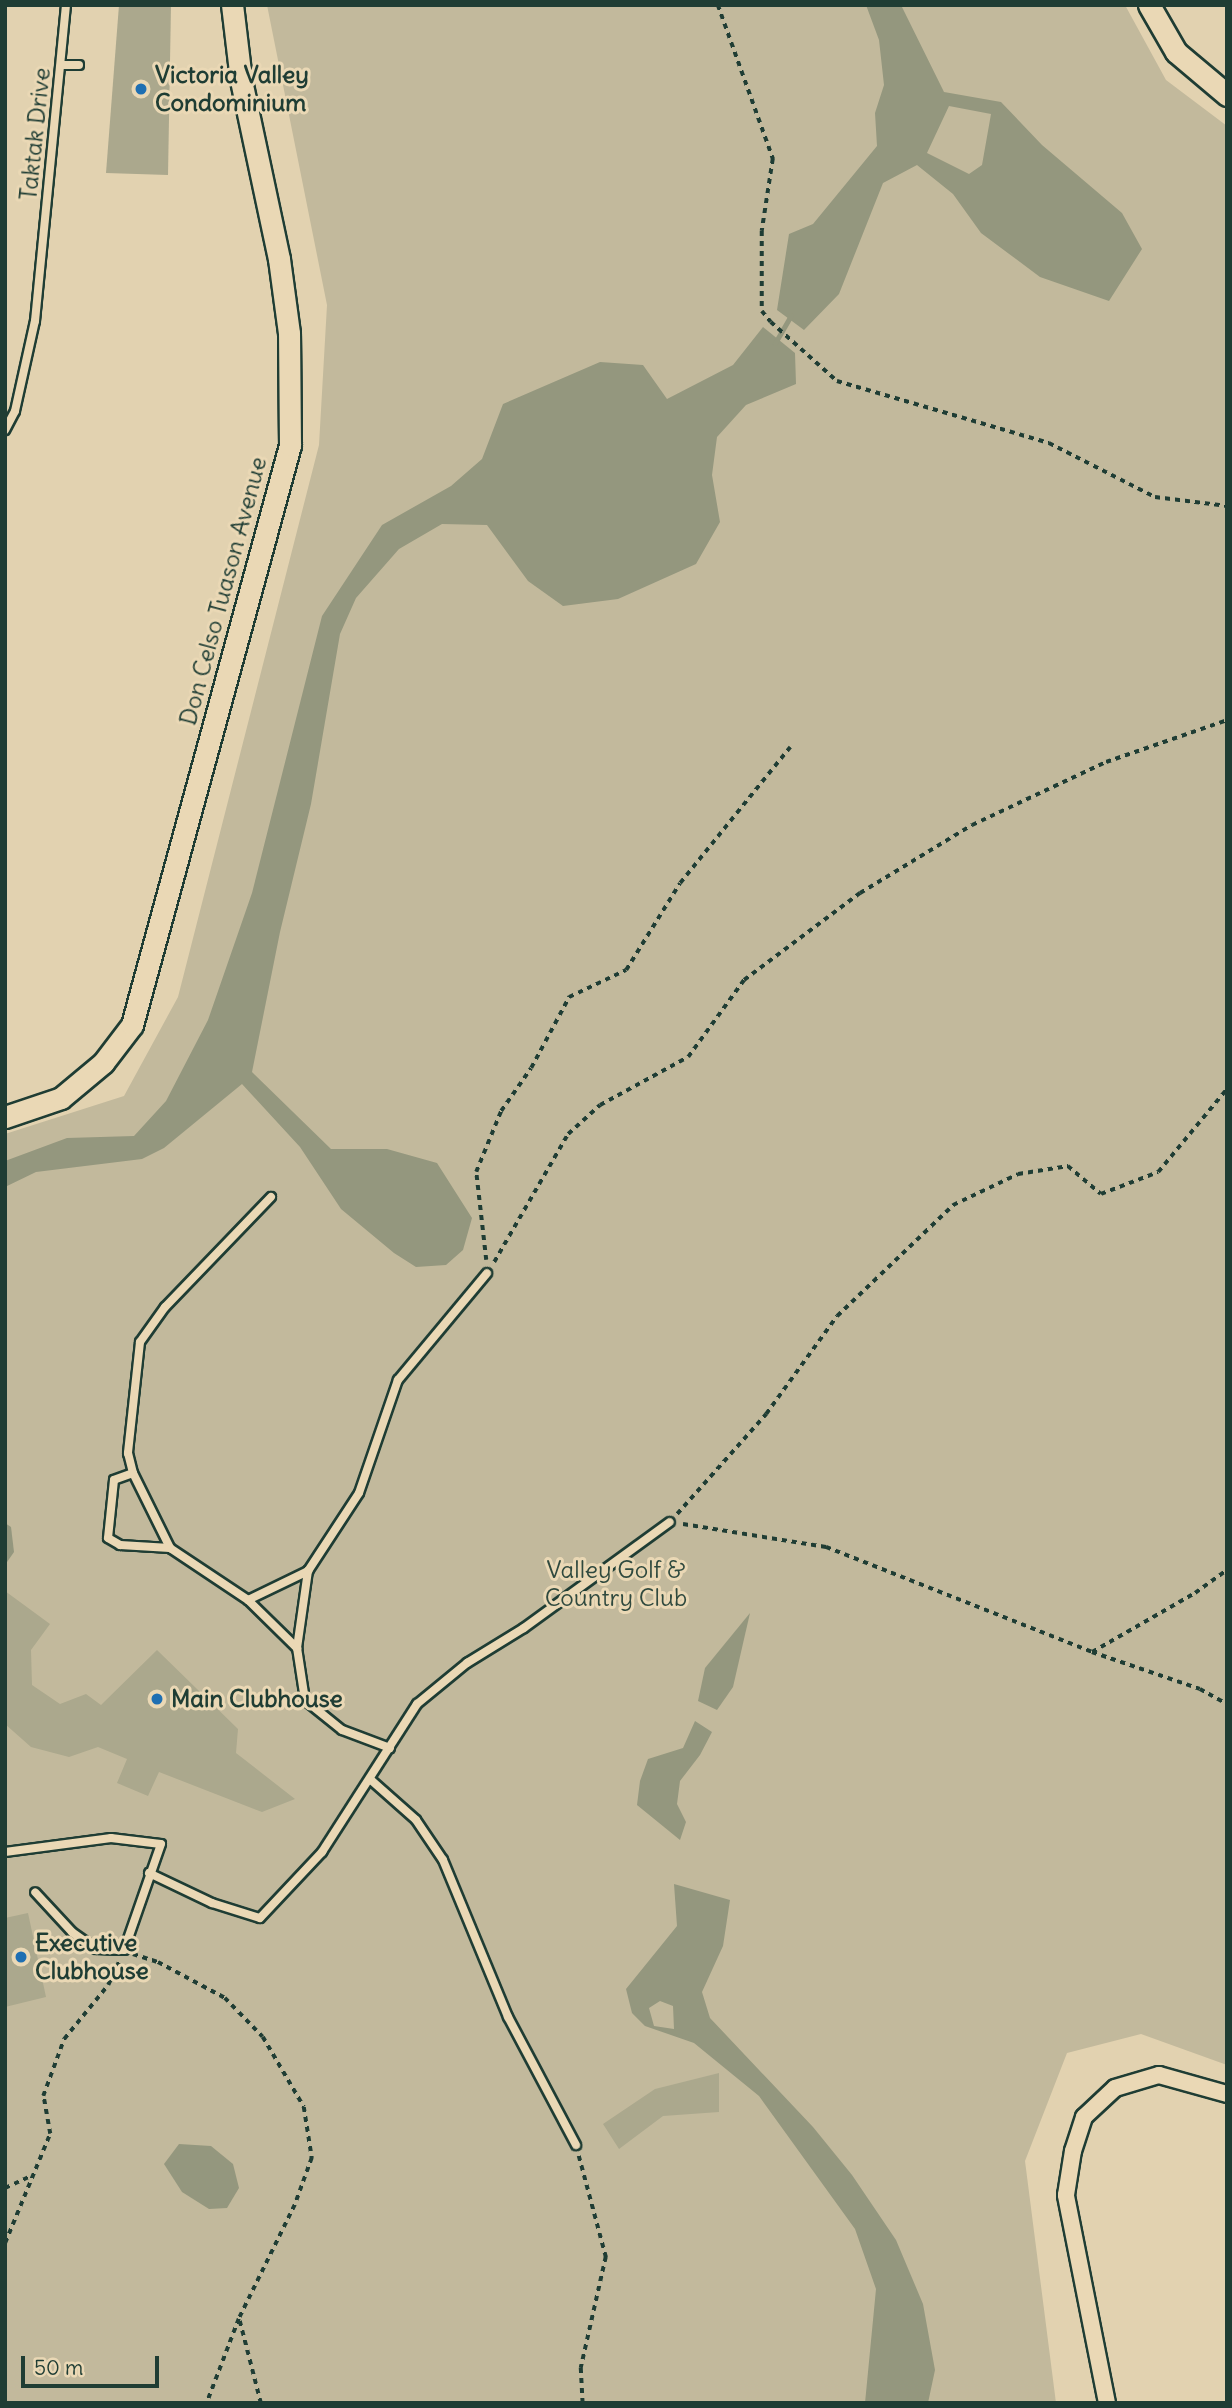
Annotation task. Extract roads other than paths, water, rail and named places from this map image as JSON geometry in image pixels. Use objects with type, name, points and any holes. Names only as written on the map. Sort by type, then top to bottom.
[{"type":"street","name":"Don Celso Tuason Avenue","points":[[5,1117],[61,1098],[103,1063],[132,1025],[290,445],[287,321],[279,259],[241,80],[232,5]]},
{"type":"street","points":[[1149,5],[1176,52],[1227,95]]},
{"type":"street","points":[[1107,2403],[1066,2195],[1073,2151],[1084,2117],[1115,2088],[1159,2075],[1227,2094]]},
{"type":"lane","name":"Taktak Drive","points":[[5,430],[15,411],[35,321],[66,5]]},
{"type":"lane","points":[[62,65],[79,65]]},
{"type":"lane","points":[[271,1197],[165,1307],[140,1342],[128,1453],[132,1473],[170,1548],[248,1600],[297,1648]]},
{"type":"lane","points":[[390,1748],[342,1730],[305,1700],[297,1648],[308,1571],[359,1493],[398,1380],[487,1273]]},
{"type":"lane","points":[[132,1473],[114,1480],[108,1538],[120,1545],[170,1548]]},
{"type":"lane","points":[[149,1873],[212,1903],[260,1918],[322,1852],[371,1780],[417,1704],[467,1663],[524,1628],[670,1522]]},
{"type":"lane","points":[[248,1600],[308,1571]]},
{"type":"lane","points":[[371,1780],[416,1820],[443,1860],[508,2017],[576,2145]]},
{"type":"lane","points":[[5,1852],[111,1838],[161,1843],[124,1950],[96,1949],[72,1932],[35,1892]]},
{"type":"waterway","points":[[775,343],[791,315]]},
{"type":"place","name":"Victoria Valley Condominium","points":[[141,89]]},
{"type":"place","name":"Main Clubhouse","points":[[157,1699]]},
{"type":"place","name":"Executive Clubhouse","points":[[21,1957]]},
{"type":"park label","name":"Valley Golf & Country Club","points":[[616,1584]]}]
